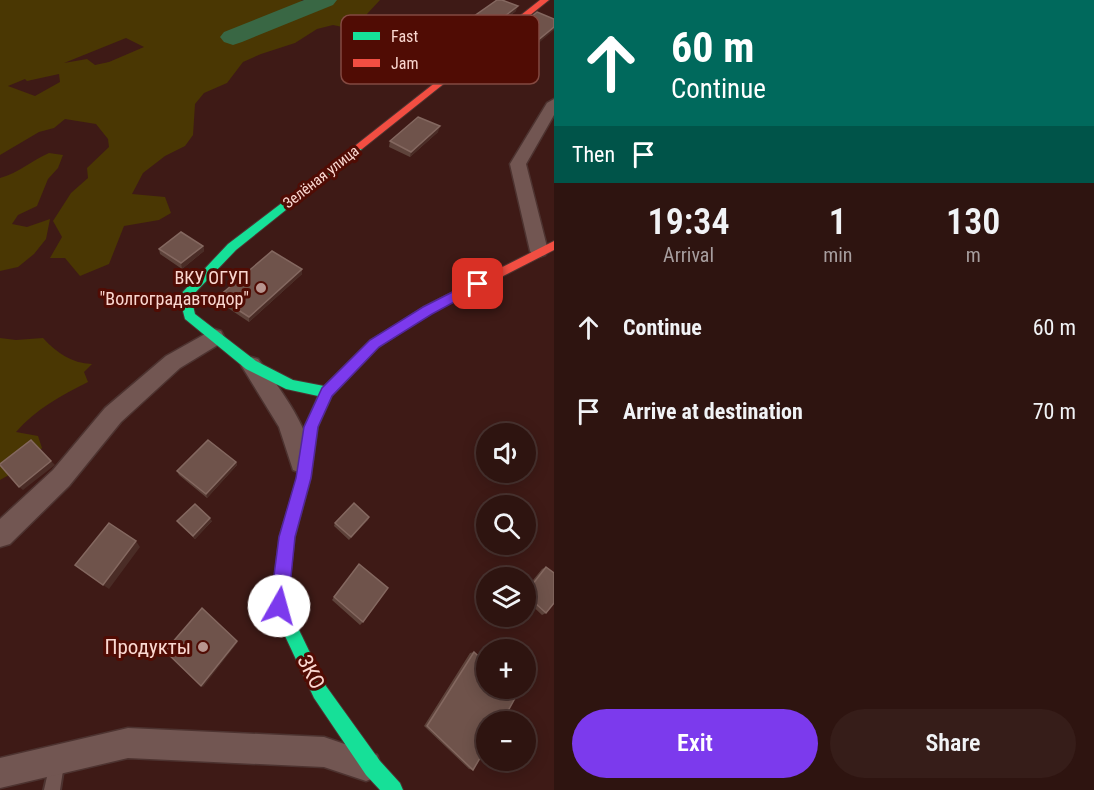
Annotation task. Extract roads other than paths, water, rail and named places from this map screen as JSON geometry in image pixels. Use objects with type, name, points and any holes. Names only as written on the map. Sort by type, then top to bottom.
[{"type":"street","name":"Зелёная улица","points":[[529,15],[547,1]]},
{"type":"street","name":"Зелёная улица","points":[[327,392],[291,385],[251,365],[189,316],[184,296],[232,247],[441,84]]},
{"type":"street","points":[[546,248],[518,164],[554,103]]},
{"type":"street","name":"ЗКО","points":[[393,790],[373,768],[320,692],[279,606],[287,537],[304,478],[311,427],[327,392],[374,344],[427,310],[546,248]]},
{"type":"street","points":[[1,535],[61,478],[113,415],[173,362],[214,337]]},
{"type":"street","name":"Зелёная улица","points":[[251,365],[279,405],[300,452],[304,478]]},
{"type":"street","points":[[0,773],[128,743],[324,753],[373,768]]},
{"type":"lane","points":[[52,790],[56,759]]},
{"type":"waterway","points":[[233,37],[325,0]]},
{"type":"place","name":"ВКУ ОГУП \"Волгоградавтодор\"","points":[[261,288]]},
{"type":"place","name":"Продукты","points":[[203,647]]}]
